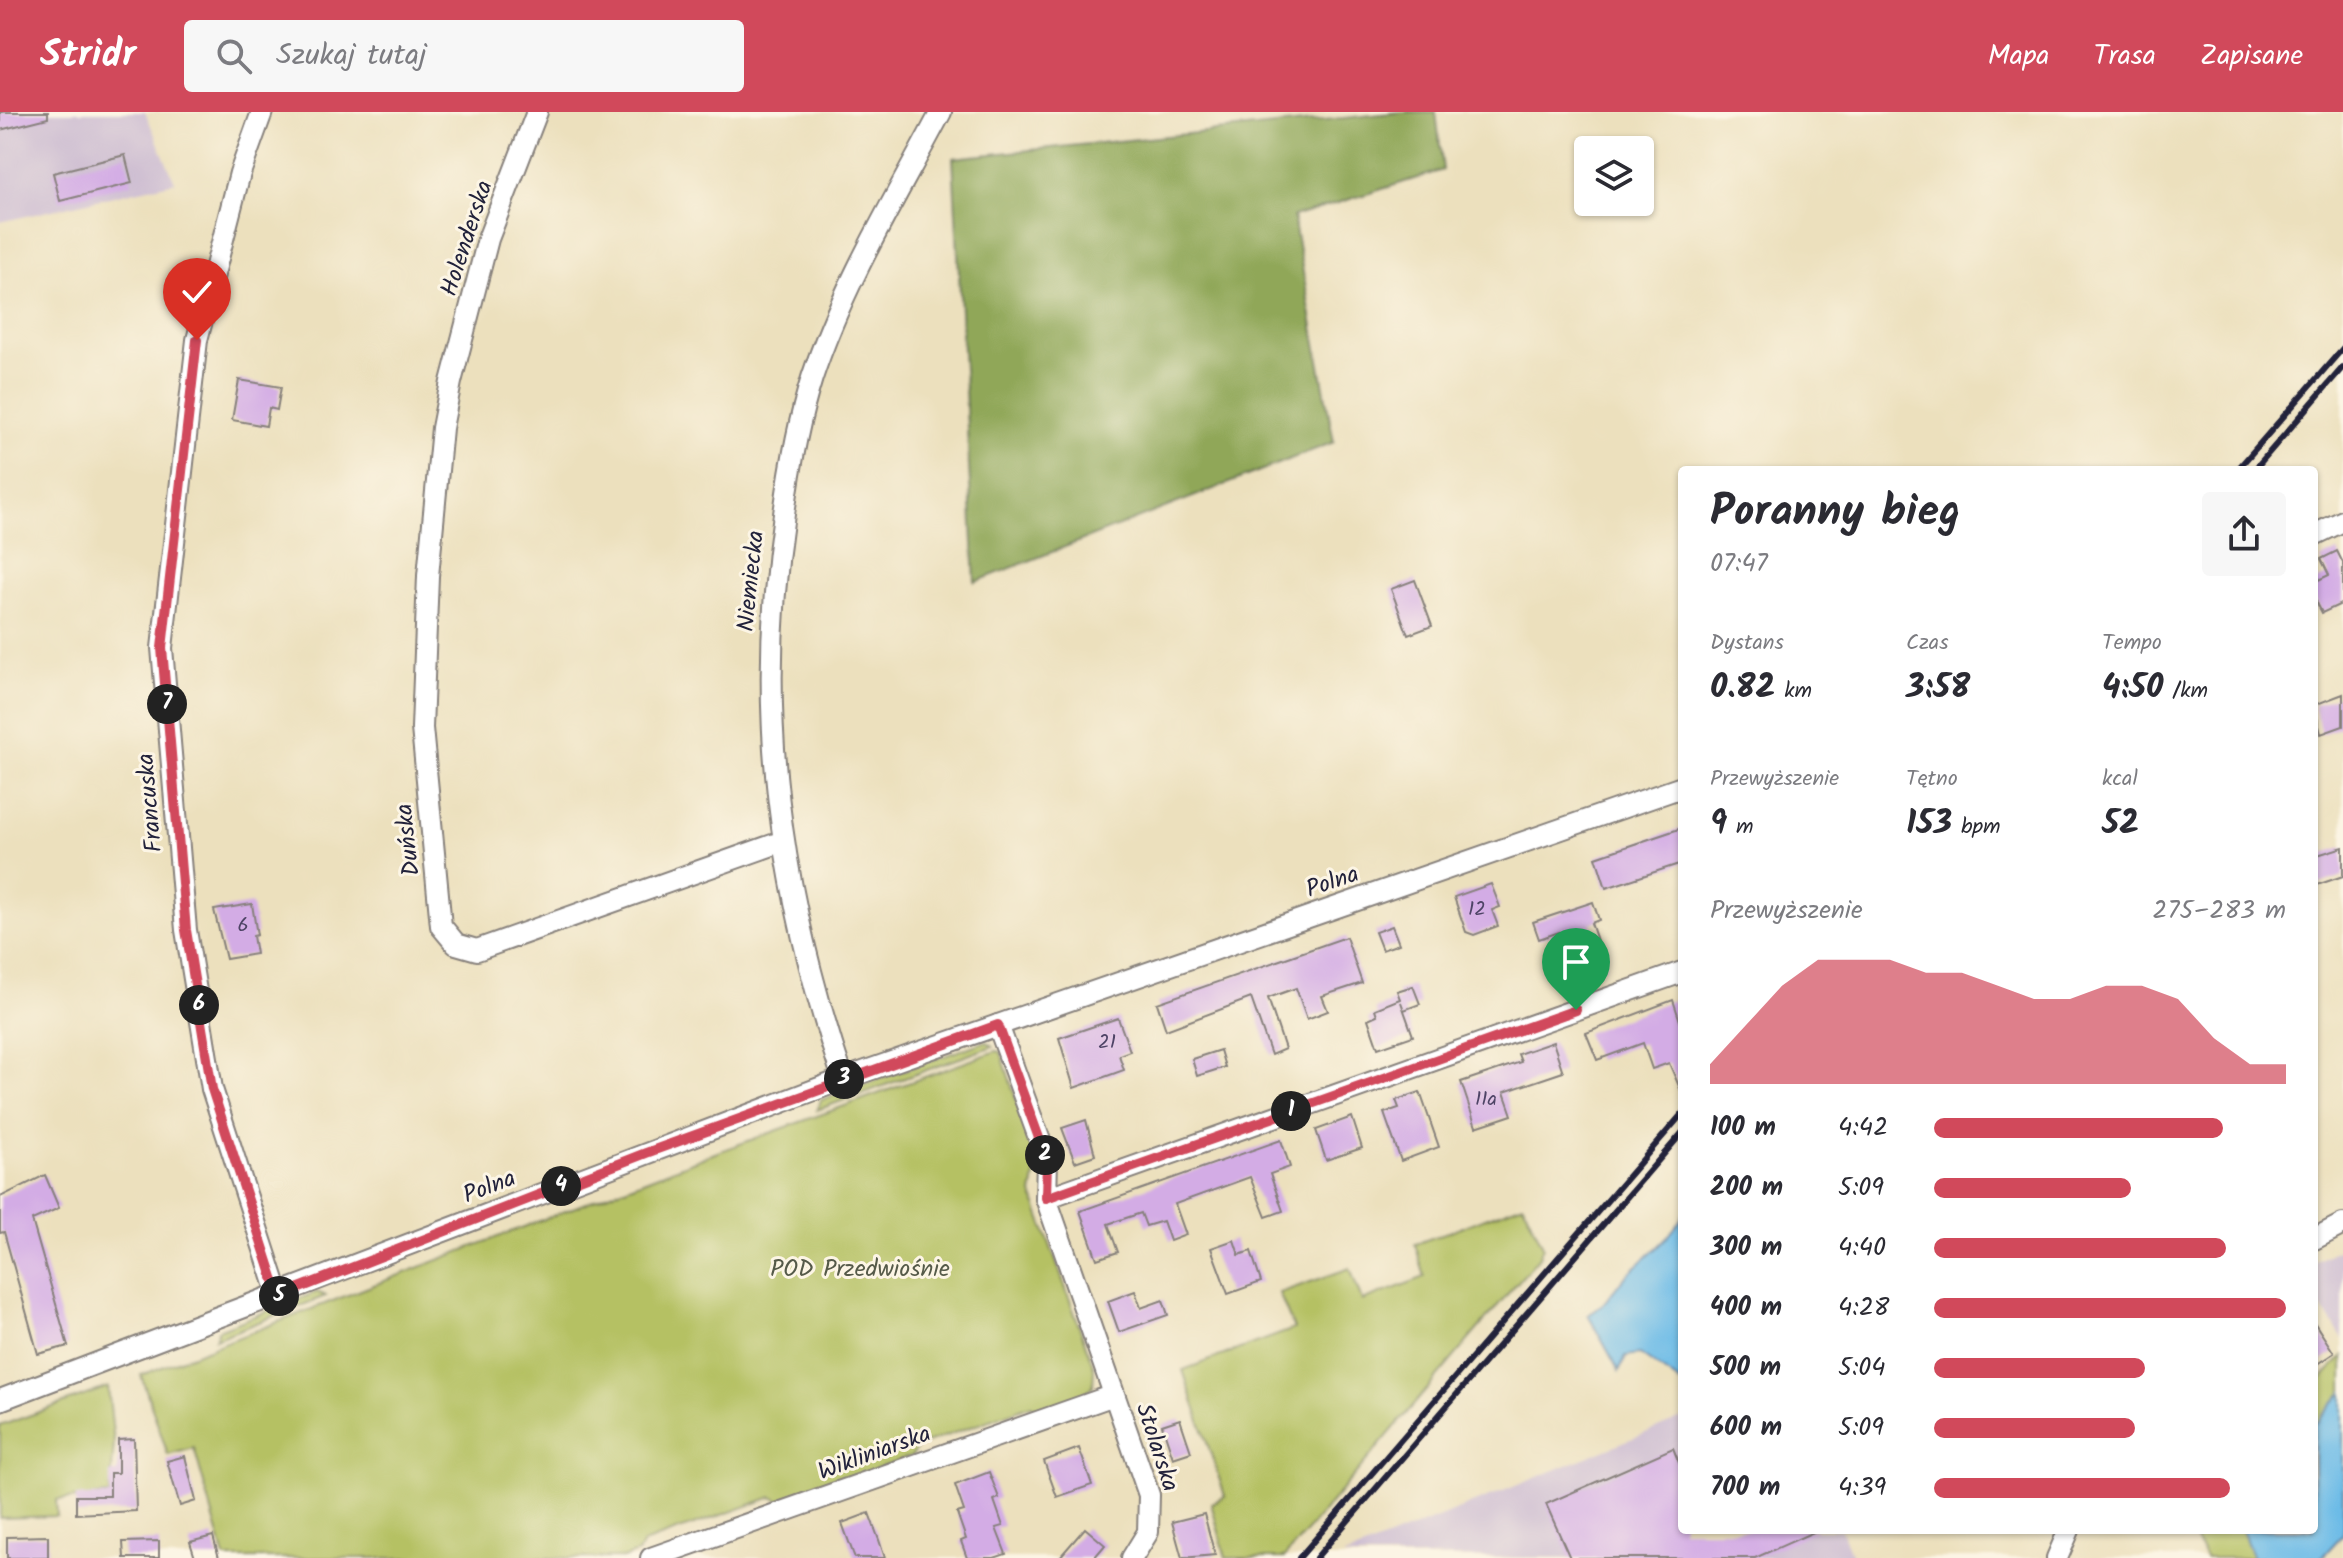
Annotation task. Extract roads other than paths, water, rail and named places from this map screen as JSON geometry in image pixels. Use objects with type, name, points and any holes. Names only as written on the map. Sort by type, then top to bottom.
[{"type":"street","name":"Francuska","points":[[262,112],[240,173],[197,340],[162,648],[186,930],[212,1089],[279,1296]]},
{"type":"street","name":"Holenderska","points":[[451,382],[488,239],[537,112]]},
{"type":"street","name":"Niemiecka","points":[[843,1079],[802,941],[781,842],[771,739],[770,643],[778,549],[792,459],[812,379],[842,299],[941,112]]},
{"type":"street","name":"Duńska","points":[[451,382],[428,576],[422,728],[441,926],[456,944],[477,950],[781,842]]},
{"type":"street","points":[[2318,533],[2343,521]]},
{"type":"street","name":"Polna","points":[[0,1400],[843,1079],[1678,788]]},
{"type":"street","points":[[1046,1198],[1678,973]]},
{"type":"street","points":[[998,1025],[1047,1160],[1046,1198],[1114,1395]]},
{"type":"street","points":[[2318,1237],[2343,1224]]},
{"type":"street","name":"Wikliniarska","points":[[651,1558],[1114,1395]]},
{"type":"street","name":"Stolarska","points":[[1114,1395],[1151,1507],[1144,1542],[1132,1558]]},
{"type":"street","points":[[2057,1558],[2067,1534]]},
{"type":"water","points":[[1678,1223],[1678,1381],[1640,1354],[1626,1356],[1619,1371],[1588,1315]]},
{"type":"water","points":[[2343,1392],[2343,1534],[2321,1558],[2253,1558],[2244,1534],[2318,1534],[2318,1420]]},
{"type":"railway","points":[[2240,466],[2343,348]]},
{"type":"railway","points":[[2257,466],[2343,367]]},
{"type":"railway","points":[[1299,1558],[1678,1119]]},
{"type":"railway","points":[[1316,1558],[1678,1138]]},
{"type":"park label","name":"POD Przedwiośnie","points":[[860,1268]]}]
